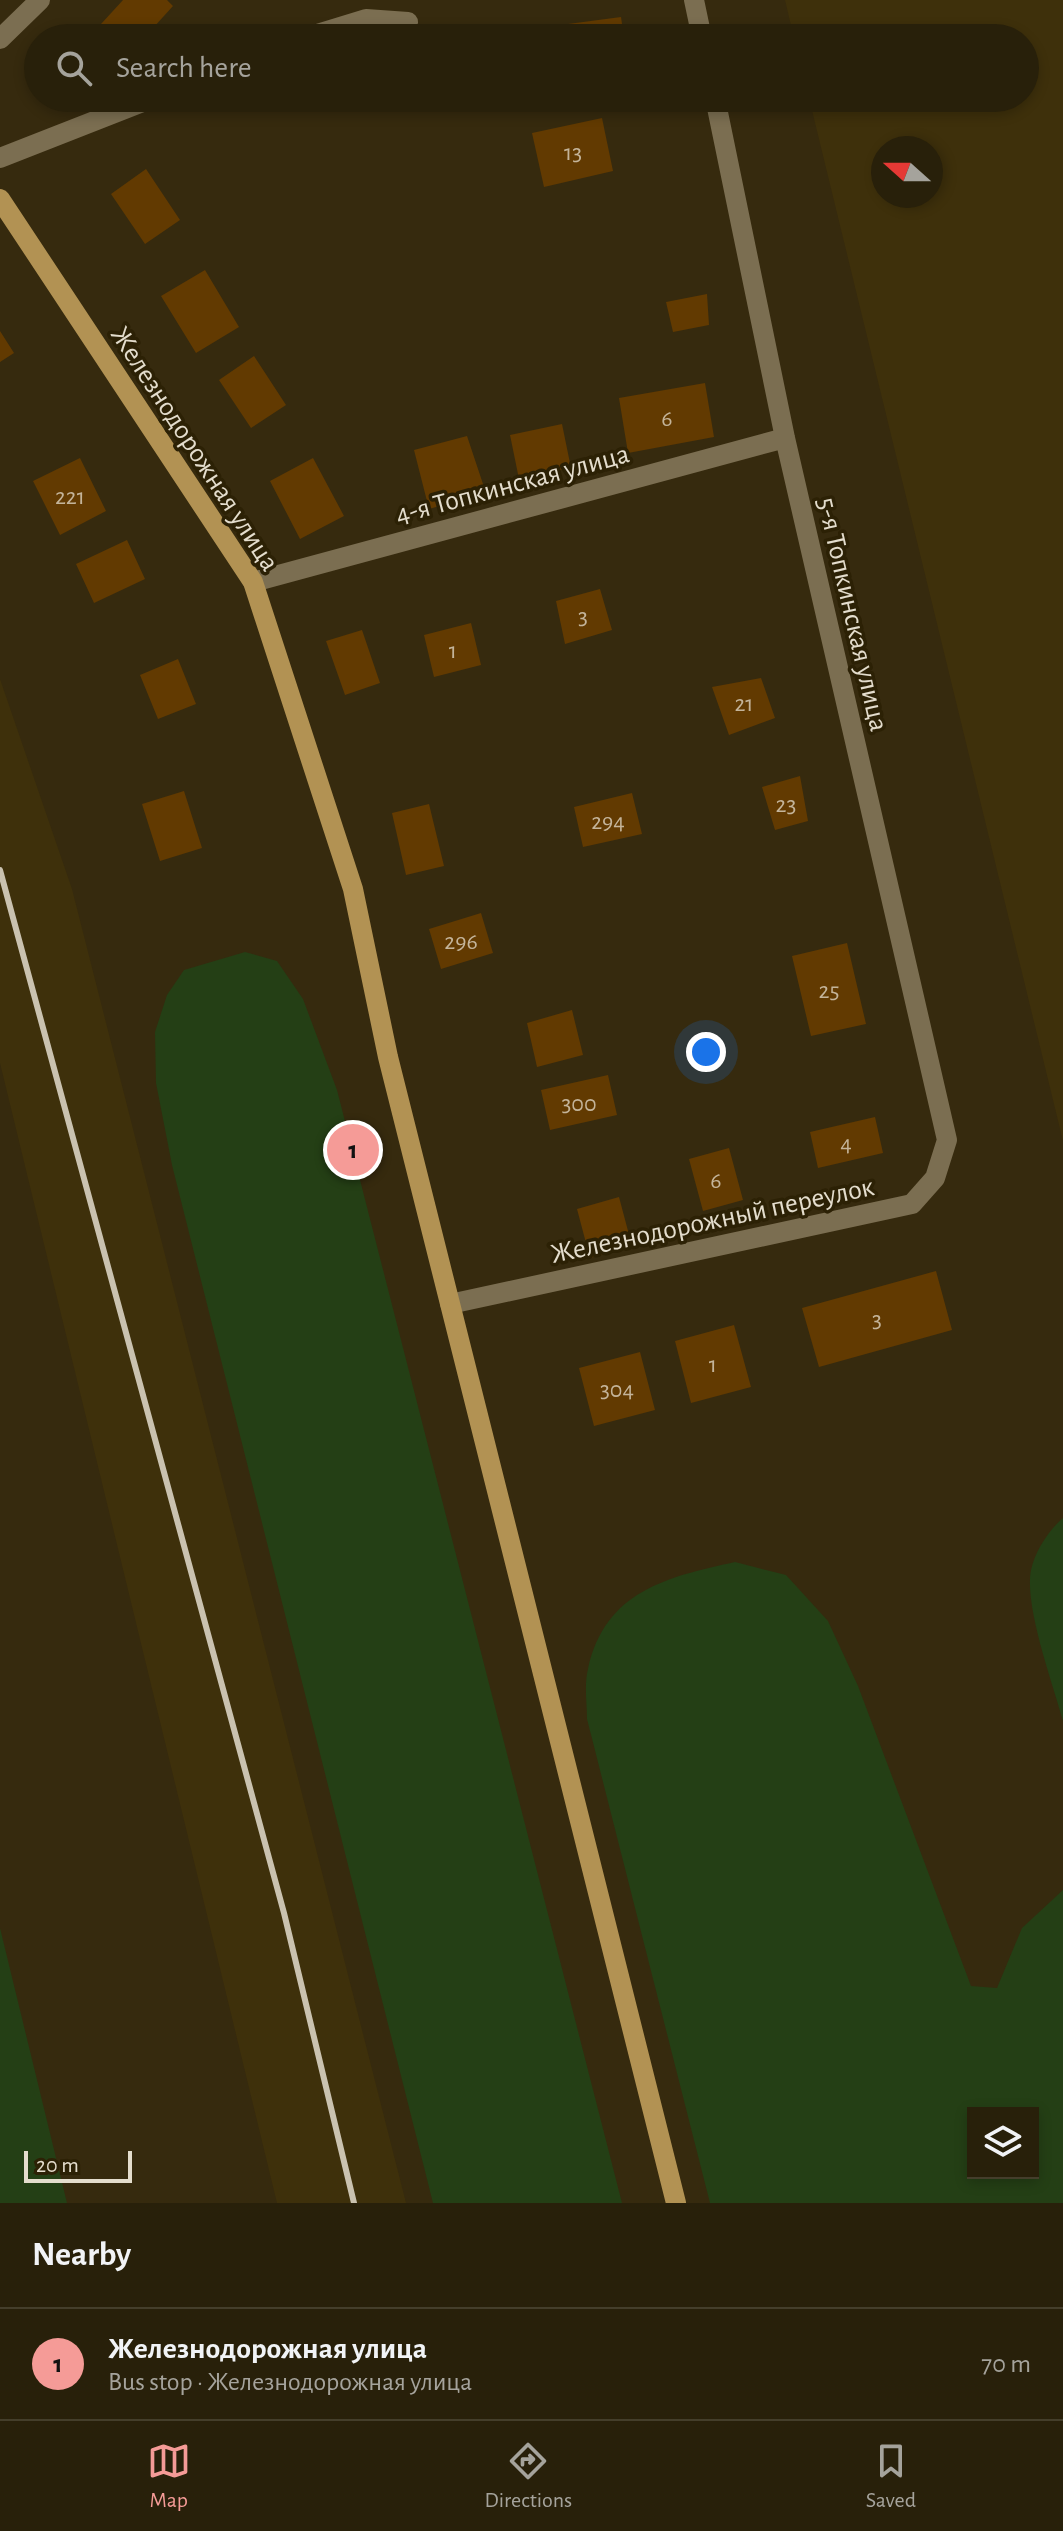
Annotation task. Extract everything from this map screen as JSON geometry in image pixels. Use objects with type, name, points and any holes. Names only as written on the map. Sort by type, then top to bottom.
[{"type":"main road","name":"Железнодорожная улица","points":[[0,199],[253,582],[353,889],[388,1057],[676,2203]]},
{"type":"street","points":[[0,39],[40,0]]},
{"type":"street","points":[[694,0],[699,24]]},
{"type":"street","points":[[350,24],[366,19],[408,22]]},
{"type":"street","points":[[0,158],[117,112]]},
{"type":"street","name":"5-я Топкинская улица","points":[[718,112],[785,438],[947,1140]]},
{"type":"street","name":"4-я Топкинская улица","points":[[253,582],[785,438]]},
{"type":"street","name":"Железнодорожный переулок","points":[[450,1304],[912,1204],[935,1178],[947,1140]]},
{"type":"shaded area","points":[[785,0],[1063,0],[1063,1141],[812,112],[1039,112],[1039,24],[791,24]]},
{"type":"shaded area","points":[[0,679],[72,889],[406,2203],[277,2203],[0,1063]]},
{"type":"green space","points":[[245,952],[277,961],[303,999],[337,1090],[622,2203],[433,2203],[172,1165],[156,1083],[155,1032],[167,995],[184,970]]},
{"type":"green space","points":[[1063,1518],[1063,1721],[1035,1624],[1030,1585],[1031,1570],[1039,1548]]},
{"type":"green space","points":[[735,1562],[786,1575],[828,1621],[858,1686],[971,1986],[997,1988],[1022,1928],[1063,1890],[1063,2203],[710,2203],[587,1719],[588,1669],[596,1643],[609,1621],[642,1592],[686,1574]]},
{"type":"green space","points":[[0,1928],[67,2203],[0,2203]]},
{"type":"building","points":[[123,0],[167,0],[173,6],[157,24],[101,24]]},
{"type":"building","points":[[621,17],[622,24],[568,24]]},
{"type":"building","points":[[602,118],[613,171],[544,187],[532,133]]},
{"type":"building","points":[[146,169],[180,220],[145,244],[111,194]]},
{"type":"building","points":[[205,270],[239,327],[196,353],[161,296]]},
{"type":"building","points":[[707,294],[709,325],[673,332],[666,302]]},
{"type":"building","points":[[0,331],[14,353],[0,362]]},
{"type":"building","points":[[254,356],[286,405],[251,428],[219,380]]},
{"type":"building","points":[[705,383],[714,437],[628,453],[619,398]]},
{"type":"building","points":[[562,424],[571,468],[519,479],[510,435]]},
{"type":"building","points":[[467,436],[486,493],[429,509],[414,450]]},
{"type":"building","points":[[80,458],[106,511],[60,535],[33,481]]},
{"type":"building","points":[[313,458],[344,516],[300,539],[270,481]]},
{"type":"building","points":[[127,540],[145,579],[94,603],[76,564]]},
{"type":"building","points":[[600,589],[612,630],[565,644],[556,601]]},
{"type":"building","points":[[471,623],[481,665],[434,677],[424,635]]},
{"type":"building","points":[[362,630],[380,683],[345,695],[326,641]]},
{"type":"building","points":[[178,659],[196,704],[158,719],[140,675]]},
{"type":"building","points":[[761,678],[775,718],[729,735],[712,687]]},
{"type":"building","points":[[800,776],[808,821],[775,830],[762,787]]},
{"type":"building","points":[[184,791],[202,848],[160,861],[142,804]]},
{"type":"building","points":[[632,793],[642,834],[583,847],[574,807]]},
{"type":"building","points":[[429,804],[444,866],[406,875],[392,813]]},
{"type":"building","points":[[481,913],[493,953],[441,969],[429,929]]},
{"type":"building","points":[[847,943],[866,1024],[811,1036],[792,956]]},
{"type":"building","points":[[572,1010],[583,1055],[537,1067],[527,1023]]},
{"type":"building","points":[[608,1075],[617,1115],[550,1130],[541,1090]]},
{"type":"building","points":[[875,1117],[883,1153],[818,1168],[810,1132]]},
{"type":"building","points":[[729,1148],[743,1200],[703,1211],[689,1159]]},
{"type":"building","points":[[619,1197],[632,1246],[590,1258],[577,1209]]},
{"type":"building","points":[[936,1271],[952,1330],[819,1367],[802,1308]]},
{"type":"building","points":[[734,1325],[751,1387],[691,1403],[675,1341]]},
{"type":"building","points":[[640,1352],[655,1410],[594,1426],[579,1368]]},
{"type":"railway","points":[[0,870],[284,1913],[354,2203]]},
{"type":"place","name":"Железнодорожная улица","points":[[353,1150]]}]
